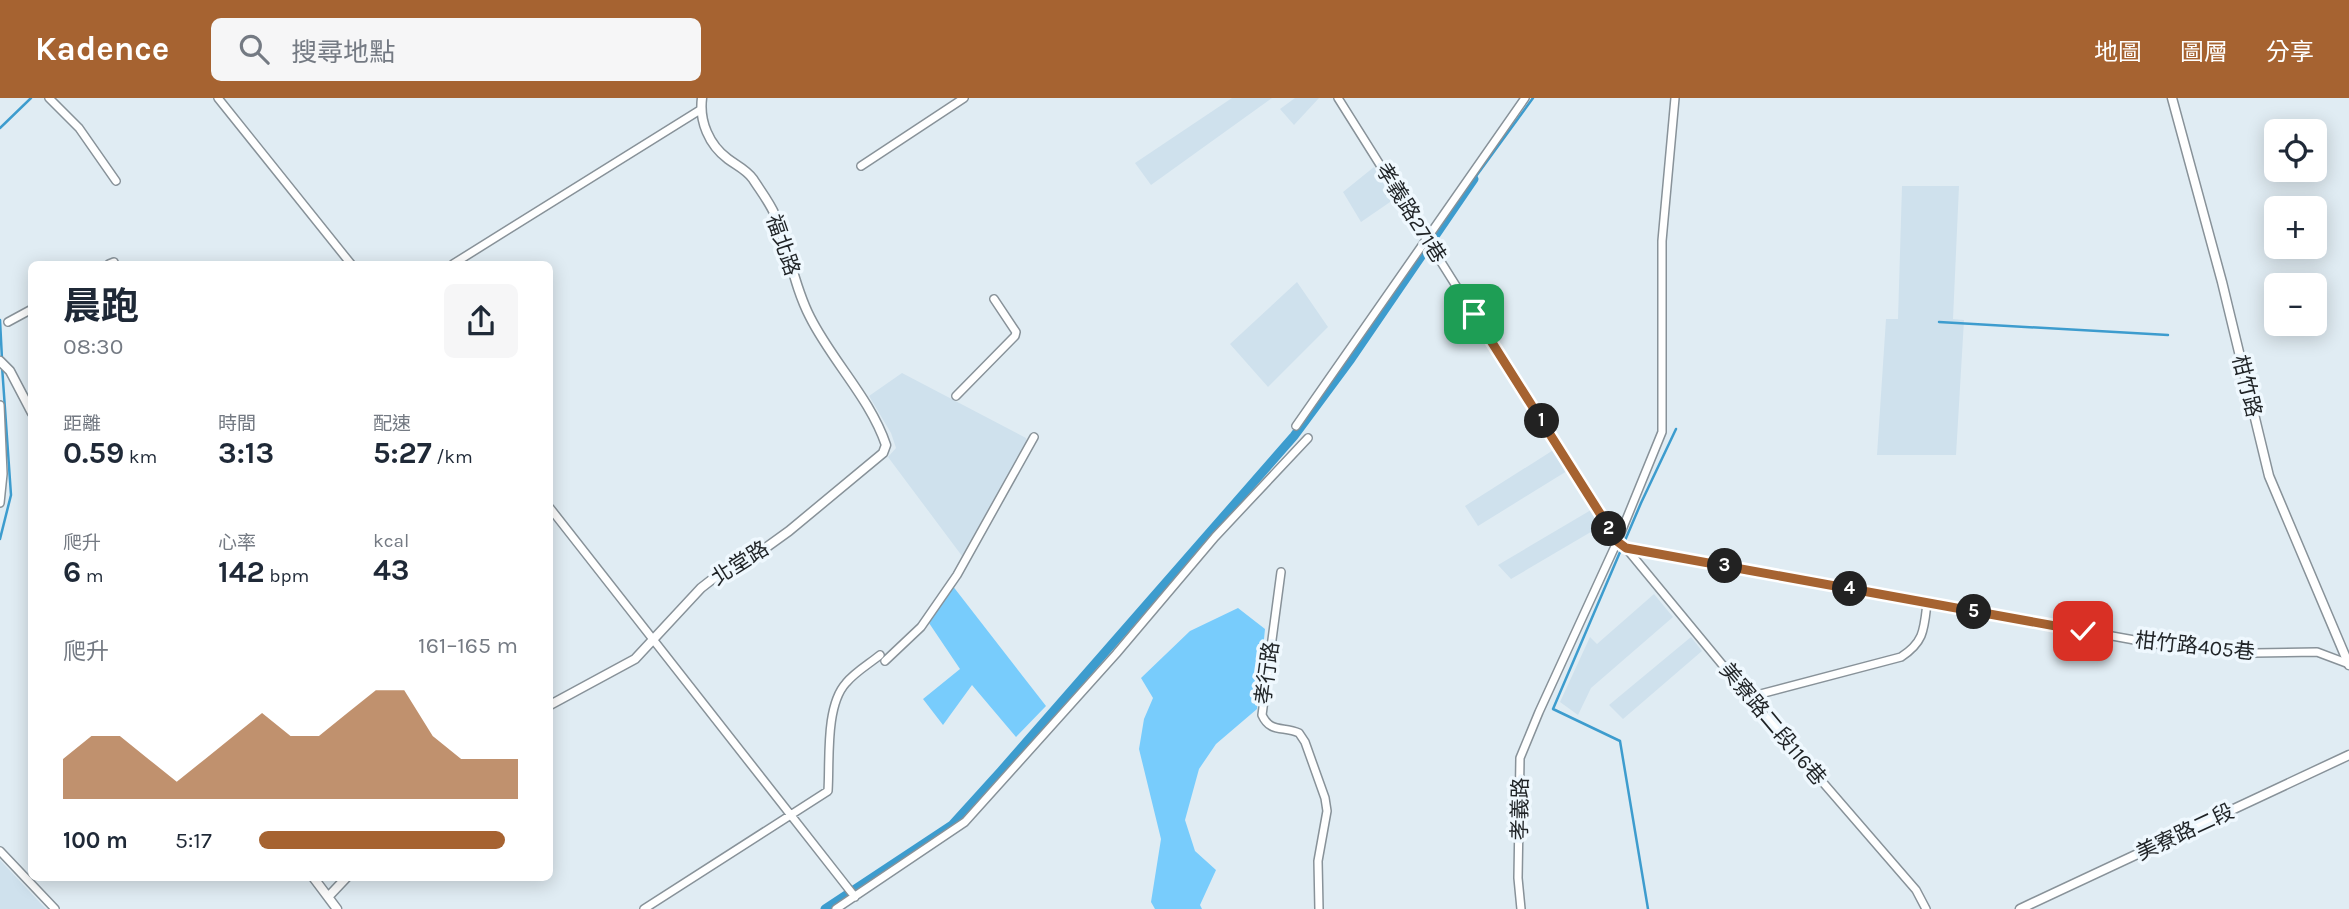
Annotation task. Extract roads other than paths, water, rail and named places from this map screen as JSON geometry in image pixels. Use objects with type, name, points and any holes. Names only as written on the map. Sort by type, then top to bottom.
[{"type":"street","points":[[49,98],[79,128],[116,181]]},
{"type":"street","points":[[218,98],[349,261]]},
{"type":"street","points":[[458,261],[700,110],[702,98]]},
{"type":"street","points":[[861,166],[964,98]]},
{"type":"street","name":"孝義路271巷","points":[[1338,98],[1618,542]]},
{"type":"street","points":[[1296,426],[1525,98]]},
{"type":"street","name":"孝義路","points":[[1521,909],[1518,878],[1520,758],[1618,542],[1662,432],[1662,241],[1675,98]]},
{"type":"street","name":"柑竹路","points":[[2172,98],[2222,282],[2269,476],[2349,665]]},
{"type":"street","name":"福北路","points":[[700,110],[713,144],[724,156],[751,175],[775,214],[798,290],[810,318],[862,400]]},
{"type":"street","points":[[956,396],[1015,336],[1016,332],[994,299]]},
{"type":"street","points":[[8,322],[28,311]]},
{"type":"street","points":[[0,361],[10,371],[28,405]]},
{"type":"street","name":"北堂路","points":[[553,703],[635,659],[701,588],[728,568],[764,549],[789,531],[883,453],[886,445],[882,433],[862,400]]},
{"type":"street","points":[[0,405],[3,474],[0,503]]},
{"type":"street","points":[[644,909],[828,791],[832,711],[845,683],[883,658],[921,627],[950,585],[1034,437]]},
{"type":"street","points":[[836,909],[965,822],[1116,654],[1215,537],[1308,438]]},
{"type":"street","points":[[553,512],[855,897]]},
{"type":"street","name":"美寮路二段116巷","points":[[1618,542],[1626,548],[1749,697],[1916,890],[1926,909]]},
{"type":"street","name":"柑竹路405巷","points":[[1626,548],[2162,645],[2254,653],[2318,652],[2349,665]]},
{"type":"street","name":"孝行路","points":[[1281,572],[1262,715],[1271,727],[1298,733],[1305,742],[1325,798],[1327,811],[1318,861],[1320,909]]},
{"type":"street","points":[[1749,697],[1900,657],[1919,641],[1924,629],[1927,603]]},
{"type":"street","name":"美寮路二段","points":[[2020,909],[2349,755]]},
{"type":"street","points":[[0,851],[28,881]]},
{"type":"street","points":[[28,881],[55,909]]},
{"type":"street","points":[[316,881],[337,909]]},
{"type":"street","points":[[329,896],[343,881]]},
{"type":"waterway","points":[[0,128],[31,98]]},
{"type":"waterway","points":[[1474,179],[1533,98]]},
{"type":"waterway","points":[[825,909],[952,825],[1001,771],[1294,436],[1351,359],[1474,179]]},
{"type":"waterway","points":[[0,320],[2,359]]},
{"type":"waterway","points":[[1939,322],[2168,335]]},
{"type":"waterway","points":[[0,539],[11,495],[2,366]]},
{"type":"waterway","points":[[1648,909],[1620,741],[1553,709],[1641,503],[1676,429]]}]
